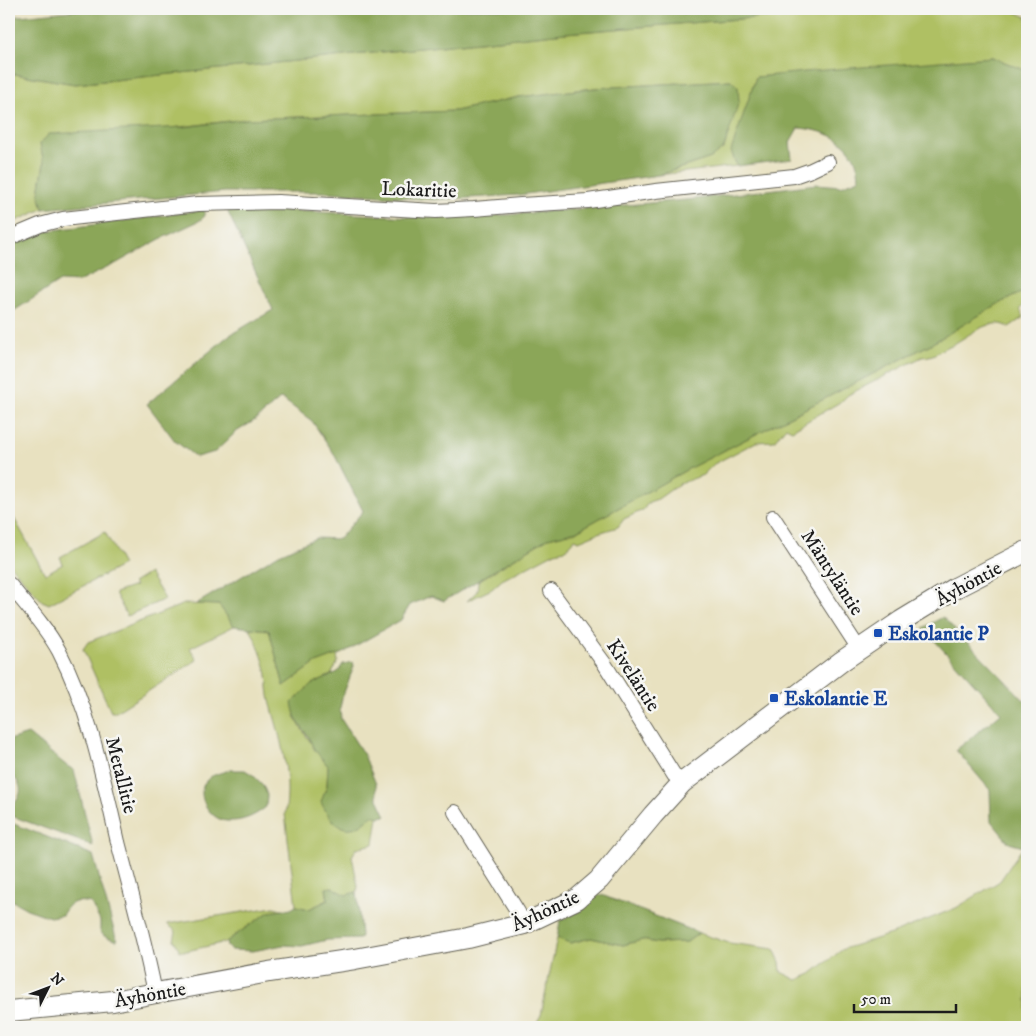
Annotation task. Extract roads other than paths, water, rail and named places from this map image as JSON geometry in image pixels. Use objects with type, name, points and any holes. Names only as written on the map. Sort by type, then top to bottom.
[{"type":"main road","name":"Äyhöntie","points":[[9,1011],[112,1001],[468,938],[524,924],[577,899],[600,880],[682,783],[859,649],[897,623],[957,588],[1027,551]]},
{"type":"street","name":"Lokaritie","points":[[9,238],[40,225],[63,219],[198,204],[278,202],[436,211],[588,201],[794,176],[828,162]]},
{"type":"street","name":"Mäntyläntie","points":[[773,517],[859,649]]},
{"type":"street","name":"Metallitie","points":[[9,584],[58,649],[85,711],[98,755],[155,993]]},
{"type":"street","name":"Kiveläntie","points":[[551,592],[604,663],[674,775],[682,783]]},
{"type":"street","points":[[455,812],[524,924]]},
{"type":"place","name":"Eskolantie P","points":[[878,633]]},
{"type":"place","name":"Eskolantie E","points":[[774,698]]}]
